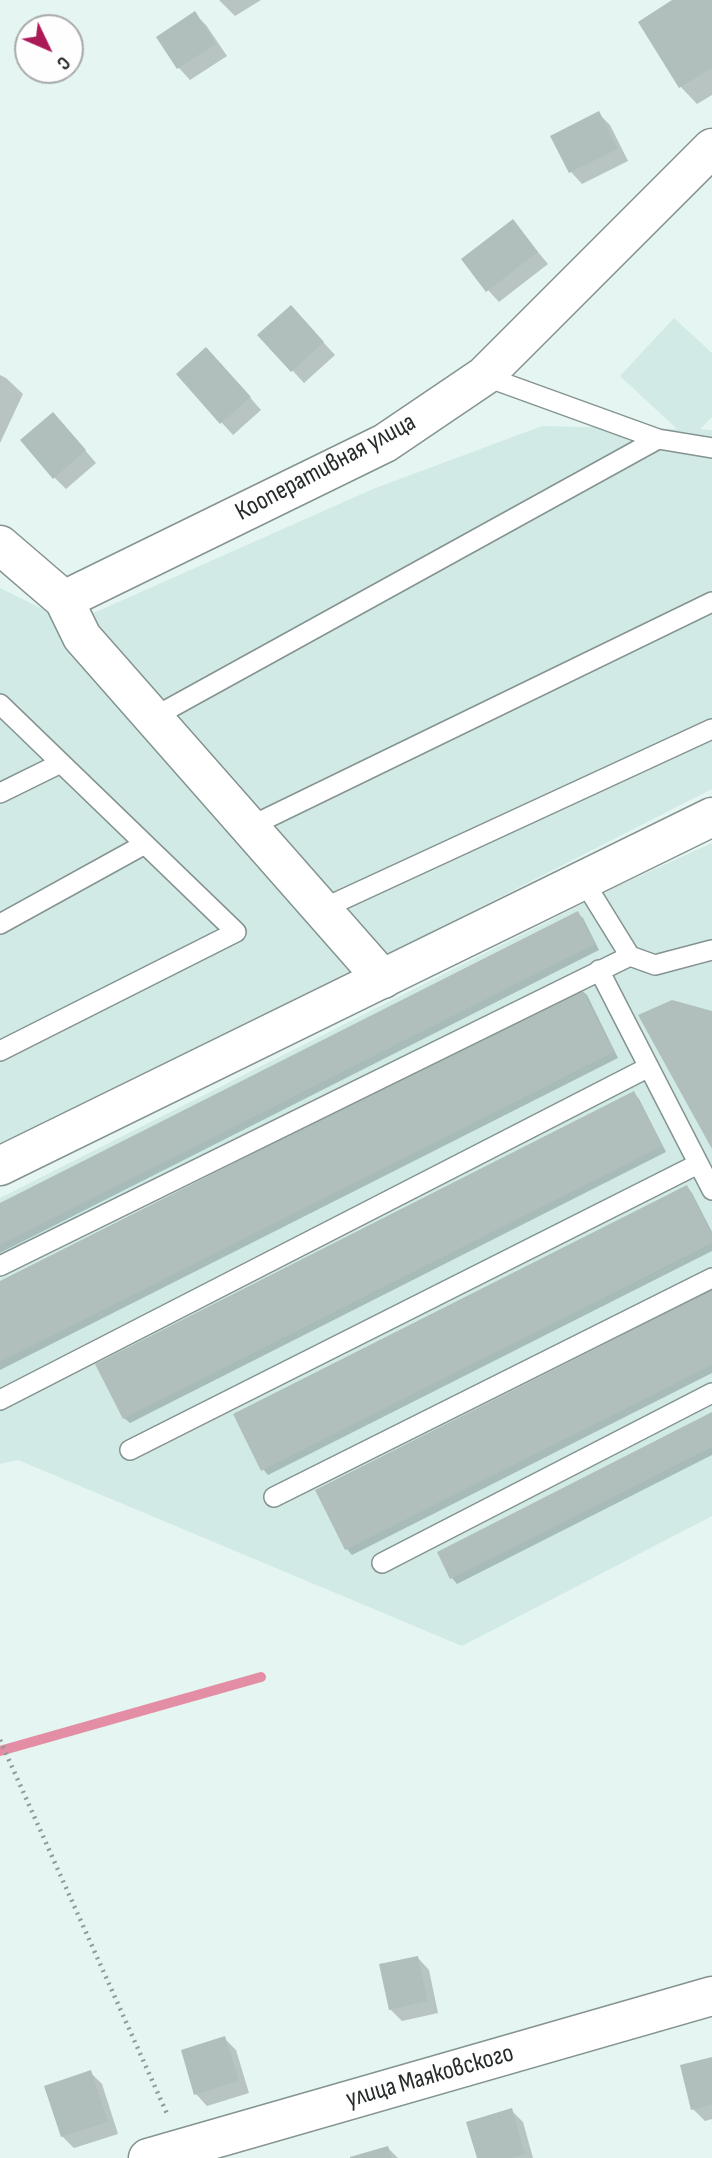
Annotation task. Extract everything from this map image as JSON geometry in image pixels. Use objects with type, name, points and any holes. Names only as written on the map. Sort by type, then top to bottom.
[{"type":"street","name":"Кооперативная улица","points":[[64,600],[385,443],[484,376],[712,148]]},
{"type":"street","points":[[0,545],[64,600],[82,637],[383,979]]},
{"type":"street","points":[[0,1166],[712,817]]},
{"type":"street","name":"улица Маяковского","points":[[165,2153],[712,1996]]},
{"type":"lane","points":[[484,376],[658,439],[712,448]]},
{"type":"lane","points":[[154,717],[658,439]]},
{"type":"lane","points":[[249,827],[712,601]]},
{"type":"lane","points":[[0,704],[236,932],[0,1051]]},
{"type":"lane","points":[[322,909],[712,729]]},
{"type":"lane","points":[[0,793],[61,763]]},
{"type":"lane","points":[[0,924],[145,844]]},
{"type":"lane","points":[[583,880],[631,956],[655,965],[712,950]]},
{"type":"lane","points":[[0,1266],[631,956]]},
{"type":"lane","points":[[599,970],[712,1190]]},
{"type":"lane","points":[[0,1401],[649,1067]]},
{"type":"lane","points":[[131,1450],[698,1164]]},
{"type":"lane","points":[[274,1497],[712,1278]]},
{"type":"lane","points":[[382,1563],[712,1393]]},
{"type":"path","points":[[0,1740],[165,2153]]},
{"type":"shaded area","points":[[674,318],[712,353],[712,417],[700,429],[712,430],[712,789],[0,1152],[0,588],[71,623],[373,489],[542,426],[677,429],[620,376]]},
{"type":"shaded area","points":[[712,843],[712,1516],[462,1646],[18,1460],[0,1464],[0,1198],[620,885]]},
{"type":"building","points":[[672,0],[712,0],[712,68],[679,88],[638,22]]},
{"type":"building","points":[[195,11],[216,44],[177,69],[156,37]]},
{"type":"building","points":[[599,111],[618,149],[569,173],[550,136]]},
{"type":"building","points":[[513,219],[538,252],[486,292],[461,259]]},
{"type":"building","points":[[291,305],[324,342],[291,372],[257,335]]},
{"type":"building","points":[[206,347],[251,397],[220,424],[176,374]]},
{"type":"building","points":[[53,412],[86,450],[53,479],[20,440]]},
{"type":"building","points":[[578,911],[595,944],[0,1245],[0,1203]]},
{"type":"building","points":[[581,988],[614,1052],[0,1362],[0,1281]]},
{"type":"building","points":[[672,1000],[712,1011],[712,1149],[638,1015]]},
{"type":"building","points":[[634,1091],[662,1146],[123,1419],[95,1364]]},
{"type":"building","points":[[687,1185],[712,1235],[712,1243],[261,1471],[233,1414]]},
{"type":"building","points":[[712,1290],[712,1365],[345,1550],[315,1490]]},
{"type":"building","points":[[712,1412],[712,1447],[450,1579],[437,1552]]},
{"type":"building","points":[[418,1956],[428,2001],[389,2010],[379,1964]]},
{"type":"building","points":[[225,2036],[239,2081],[194,2095],[181,2050]]},
{"type":"building","points":[[712,2057],[712,2105],[691,2110],[680,2065]]},
{"type":"building","points":[[91,2070],[108,2122],[61,2137],[44,2086]]},
{"type":"building","points":[[512,2108],[525,2154],[511,2158],[477,2158],[466,2122]]},
{"type":"building","points":[[388,2146],[392,2158],[350,2158],[350,2157]]},
{"type":"waterway","points":[[0,1751],[261,1677]]}]
